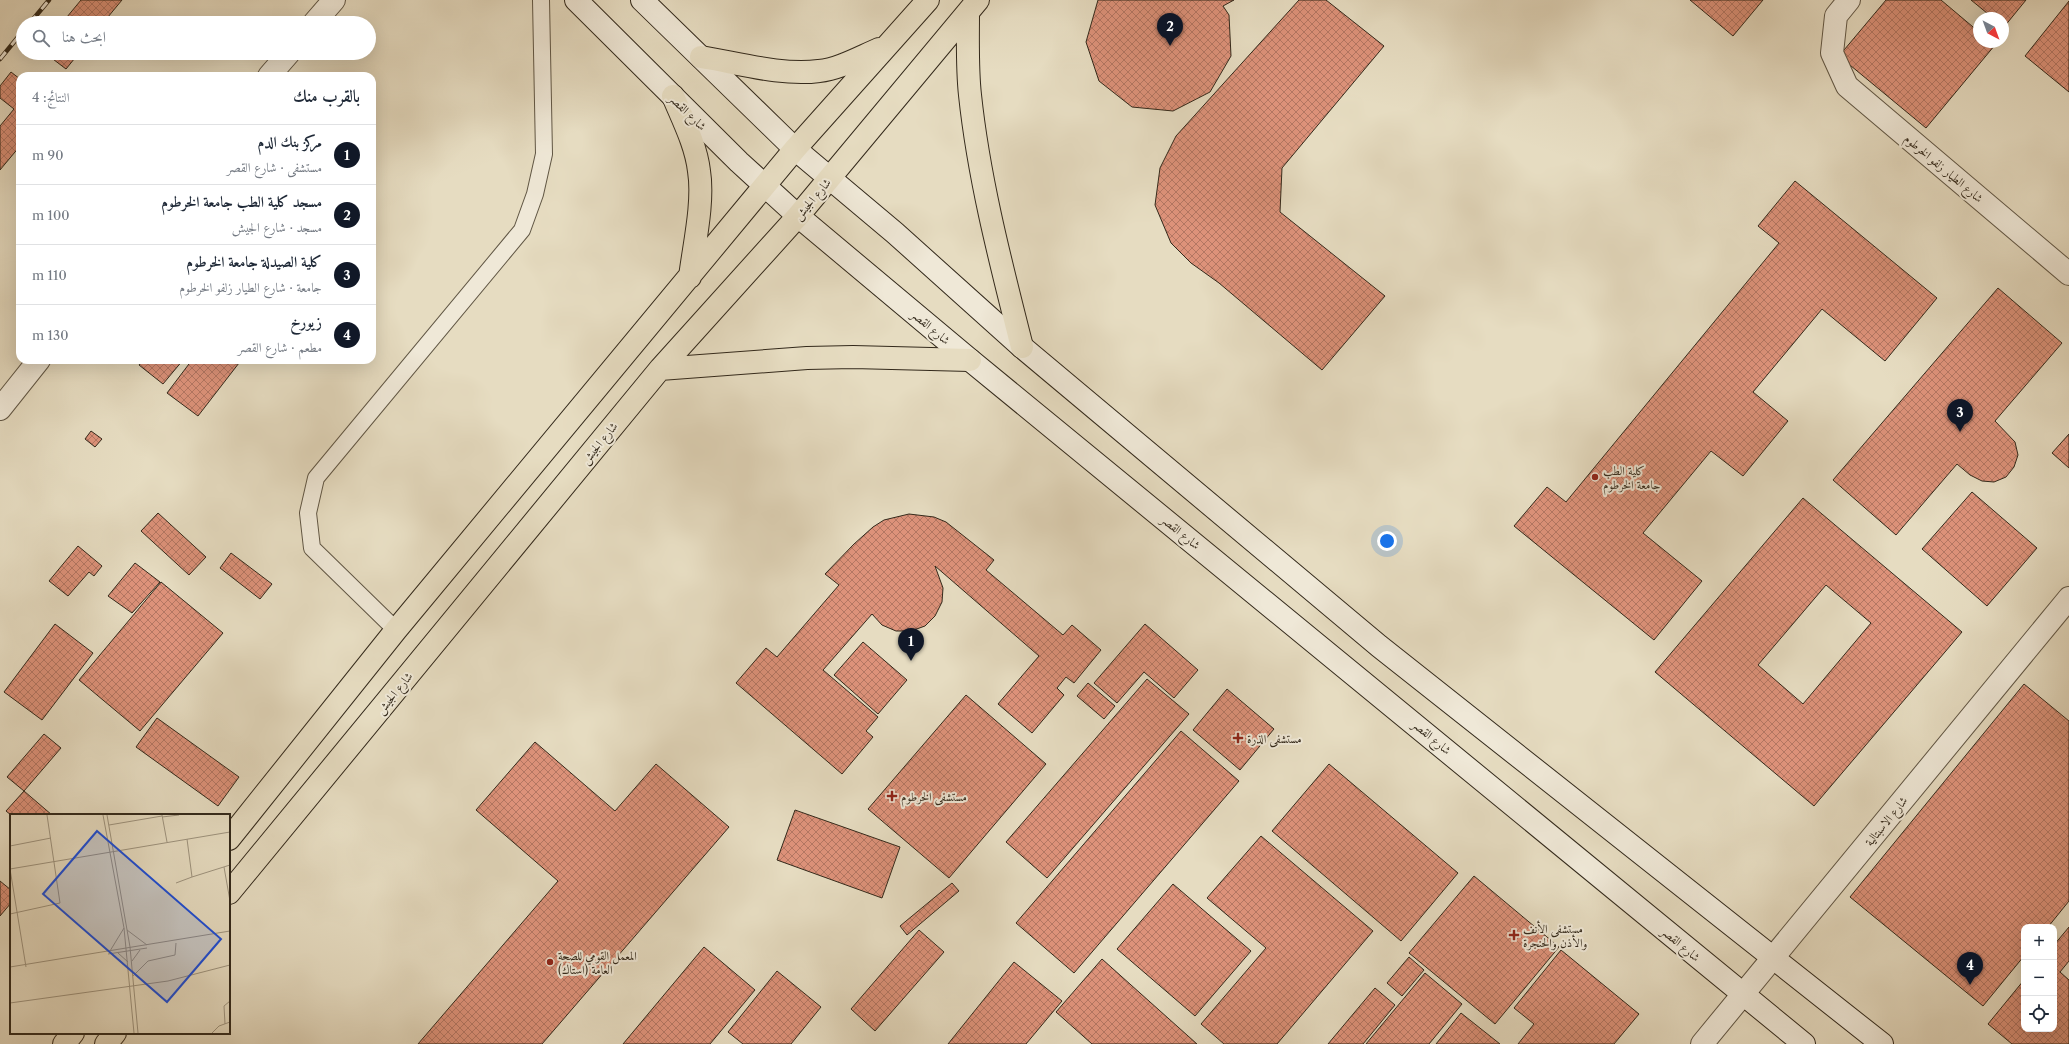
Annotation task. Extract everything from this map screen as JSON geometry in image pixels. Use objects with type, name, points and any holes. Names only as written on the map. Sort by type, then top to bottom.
[{"type":"highway","points":[[230,838],[396,630],[690,278],[765,185],[795,149],[928,0]]},
{"type":"highway","points":[[973,7],[970,93],[974,129],[1001,267],[1022,347]]},
{"type":"highway","name":"شارع الجيش","points":[[230,893],[660,369],[798,216],[973,7]]},
{"type":"highway","points":[[701,56],[792,72],[819,71],[850,62],[887,45]]},
{"type":"highway","points":[[673,96],[685,124],[699,170],[701,190],[690,278]]},
{"type":"highway","points":[[660,369],[807,358],[854,357],[970,360]]},
{"type":"highway","points":[[64,1044],[72,1034]]},
{"type":"highway","points":[[106,1044],[114,1034]]},
{"type":"main road","points":[[320,16],[334,0]]},
{"type":"main road","name":"شارع القصر","points":[[576,0],[798,216],[970,360],[1358,677],[1742,995],[1804,1044]]},
{"type":"main road","points":[[642,0],[795,149],[1022,347],[1379,646],[1882,1044]]},
{"type":"main road","name":"شارع الطيار زلفو الخرطوم","points":[[1849,0],[1836,16],[1832,53],[1847,86],[2069,274]]},
{"type":"main road","points":[[272,72],[283,60]]},
{"type":"main road","points":[[0,409],[35,364]]},
{"type":"main road","name":"شارع الاسبتالية","points":[[1702,1044],[2069,598]]},
{"type":"lane","points":[[396,630],[312,548],[308,513],[316,478],[522,230],[535,194],[544,154],[541,0]]},
{"type":"building","points":[[81,0],[122,0],[109,16],[68,16]]},
{"type":"building","points":[[1098,0],[1234,0],[1223,6],[1229,15],[1231,56],[1210,92],[1173,111],[1132,107],[1099,81],[1086,42]]},
{"type":"building","points":[[1299,0],[1326,0],[1384,46],[1282,168],[1280,212],[1385,296],[1322,370],[1219,283],[1191,263],[1171,243],[1155,205],[1160,168],[1176,136]]},
{"type":"building","points":[[1690,0],[1763,0],[1733,36]]},
{"type":"building","points":[[1886,0],[1941,0],[1973,27],[1973,48],[1993,48],[1926,128],[1839,56]]},
{"type":"building","points":[[1971,0],[2026,0],[2009,21],[2009,12],[1986,12]]},
{"type":"building","points":[[2069,1],[2069,92],[2025,56]]},
{"type":"building","points":[[54,60],[73,60],[66,69]]},
{"type":"building","points":[[11,72],[16,76],[16,151],[0,170],[0,126],[14,109],[0,98],[0,86]]},
{"type":"building","points":[[1795,181],[1937,298],[1885,361],[1822,309],[1753,392],[1788,421],[1743,476],[1711,451],[1643,533],[1702,581],[1654,640],[1514,526],[1547,487],[1566,502],[1779,243],[1758,226]]},
{"type":"building","points":[[1998,288],[2062,343],[1995,421],[2015,442],[2018,455],[2014,467],[2006,477],[1994,482],[1982,481],[1970,475],[1957,464],[1896,535],[1833,480]]},
{"type":"building","points":[[140,364],[180,364],[163,384],[139,365]]},
{"type":"building","points":[[189,364],[238,364],[198,416],[167,393]]},
{"type":"building","points":[[91,431],[102,439],[95,447],[85,439]]},
{"type":"building","points":[[2069,434],[2069,468],[2052,453]]},
{"type":"building","points":[[1972,492],[2037,548],[1987,606],[1922,549]]},
{"type":"building","points":[[1803,498],[1962,632],[1814,806],[1655,672]],"holes":[[[1826,585],[1871,623],[1803,704],[1758,665]]]},
{"type":"building","points":[[158,513],[206,557],[189,575],[141,531]]},
{"type":"building","points":[[909,514],[934,517],[946,522],[994,560],[986,570],[1063,635],[1072,625],[1101,650],[1074,683],[1066,677],[1057,688],[1064,695],[1032,733],[998,704],[1039,656],[935,566],[943,588],[942,602],[935,616],[925,626],[911,631],[896,631],[882,625],[872,614],[823,670],[878,717],[866,731],[873,737],[842,774],[736,683],[766,648],[777,657],[839,585],[825,574],[854,544],[873,527],[884,520]]},
{"type":"building","points":[[78,546],[102,566],[94,576],[89,572],[68,596],[49,581]]},
{"type":"building","points":[[231,553],[272,584],[260,599],[220,568]]},
{"type":"building","points":[[135,563],[160,582],[132,613],[108,596]]},
{"type":"building","points":[[161,582],[223,633],[140,731],[79,680]]},
{"type":"building","points":[[55,624],[93,653],[42,720],[4,692]]},
{"type":"building","points":[[1145,624],[1198,670],[1174,698],[1144,672],[1117,703],[1094,683]]},
{"type":"building","points":[[863,642],[907,680],[878,714],[834,675]]},
{"type":"building","points":[[1147,679],[1189,714],[1047,878],[1006,842]]},
{"type":"building","points":[[1088,683],[1115,706],[1104,719],[1077,696]]},
{"type":"building","points":[[2024,684],[2069,721],[2069,901],[2050,924],[2021,924],[2021,960],[1983,1006],[1850,897]]},
{"type":"building","points":[[1227,689],[1274,729],[1240,770],[1193,730]]},
{"type":"building","points":[[966,695],[1046,764],[949,878],[868,809]]},
{"type":"building","points":[[157,718],[239,777],[218,806],[136,747]]},
{"type":"building","points":[[1181,731],[1239,781],[1074,973],[1016,923]]},
{"type":"building","points":[[44,734],[61,748],[24,791],[7,777]]},
{"type":"building","name":"المعمل القومي للصحة العامة (استاك)","points":[[535,742],[615,811],[656,764],[729,827],[542,1044],[418,1044],[558,881],[476,810]]},
{"type":"building","points":[[1329,764],[1458,873],[1401,941],[1272,831]]},
{"type":"building","points":[[24,791],[51,814],[10,814],[6,811]]},
{"type":"building","points":[[795,810],[900,847],[882,898],[777,860]]},
{"type":"building","points":[[1261,836],[1373,931],[1277,1044],[1224,1044],[1201,1024],[1266,948],[1207,898]]},
{"type":"building","points":[[1474,876],[1559,947],[1495,1024],[1409,953]]},
{"type":"building","points":[[0,881],[10,889],[10,904],[0,916]]},
{"type":"building","points":[[952,883],[959,891],[907,935],[900,926]]},
{"type":"building","points":[[1173,884],[1251,951],[1195,1016],[1117,949]]},
{"type":"building","points":[[2069,927],[2069,961],[2060,972],[2069,980],[2069,1044],[2012,1044],[1988,1024],[2021,984],[2021,1032],[2057,1032],[2057,941]]},
{"type":"building","points":[[919,930],[944,952],[875,1031],[851,1009]]},
{"type":"building","points":[[704,947],[755,990],[710,1044],[623,1044]]},
{"type":"building","points":[[1561,950],[1639,1014],[1614,1044],[1518,1044],[1534,1024],[1514,1008]]},
{"type":"building","points":[[1409,957],[1424,970],[1402,996],[1387,983]]},
{"type":"building","points":[[1102,959],[1197,1044],[1092,1044],[1056,1012]]},
{"type":"building","points":[[1014,962],[1062,1001],[1026,1044],[948,1044]]},
{"type":"building","points":[[777,971],[821,1007],[791,1044],[743,1044],[728,1032]]},
{"type":"building","points":[[1425,973],[1462,1004],[1429,1044],[1366,1044]]},
{"type":"building","points":[[1375,988],[1395,1005],[1363,1044],[1328,1044]]},
{"type":"building","points":[[1461,1013],[1500,1044],[1436,1044]]},
{"type":"railway","points":[[36,16],[49,0]]},
{"type":"railway","points":[[0,59],[16,40]]},
{"type":"place","name":"مسجد كلية الطب جامعة الخرطوم","points":[[1170,46]]},
{"type":"place","name":"كلية الصيدلة جامعة الخرطوم","points":[[1960,432]]},
{"type":"place","name":"كلية الطب جامعة الخرطوم","points":[[1595,477]]},
{"type":"place","name":"مركز بنك الدم","points":[[911,661]]},
{"type":"place","name":"مستشفى الذرة","points":[[1238,738]]},
{"type":"place","name":"مستشفى الخرطوم","points":[[892,796]]},
{"type":"place","name":"مستشفى الأنف والأذن والحنجرة","points":[[1514,935]]},
{"type":"place","name":"المعمل القومي للصحة العامة (استاك)","points":[[550,962]]},
{"type":"place","name":"زيورخ","points":[[1970,985]]}]
